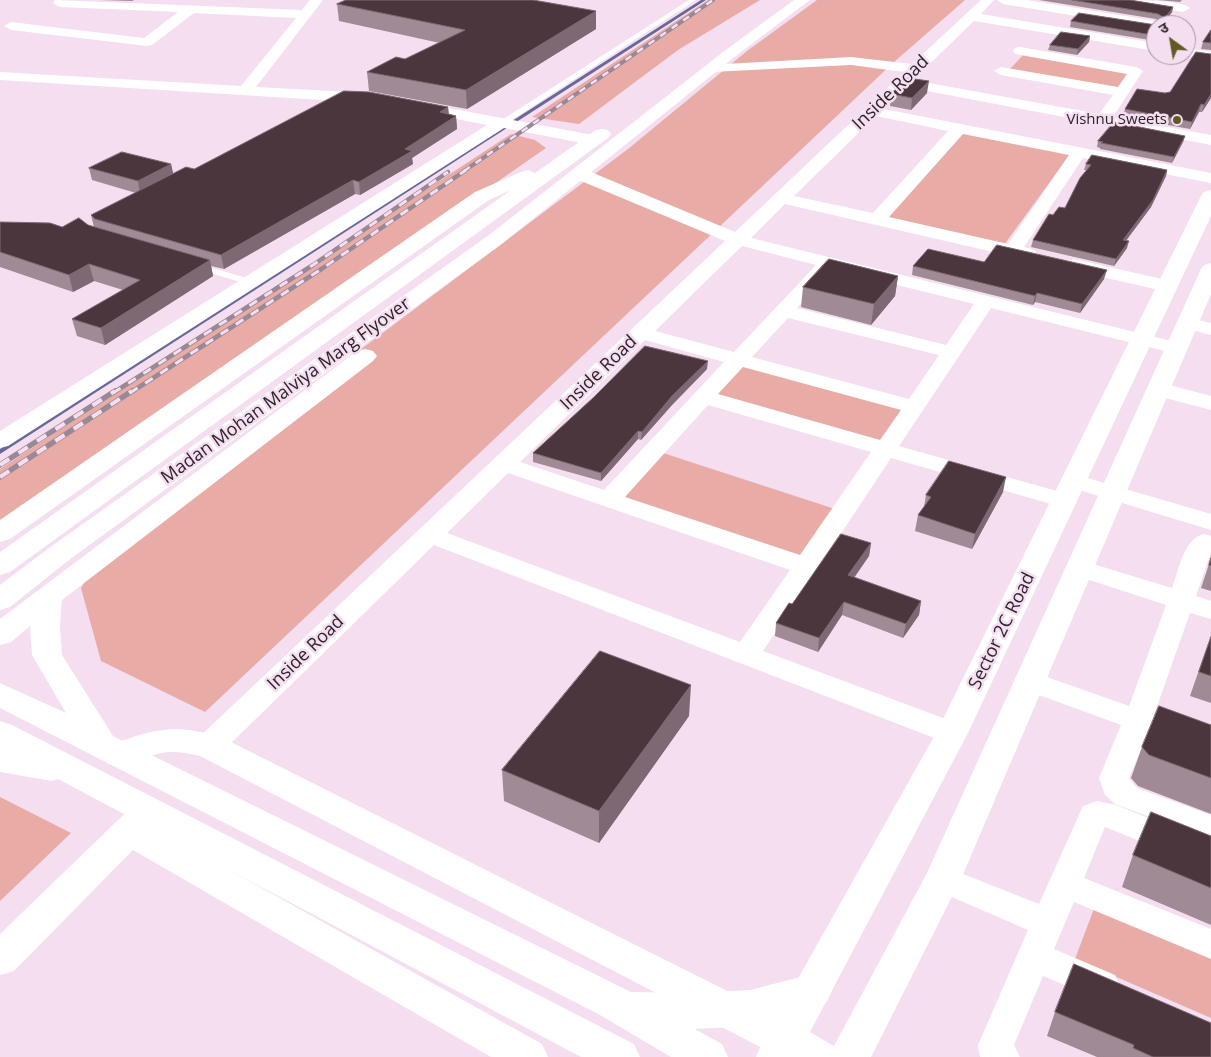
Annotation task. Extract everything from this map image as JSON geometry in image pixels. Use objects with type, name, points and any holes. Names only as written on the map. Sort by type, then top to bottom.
[{"type":"main road","points":[[0,532],[328,306],[482,196],[520,179],[568,175],[803,0]]},
{"type":"main road","points":[[0,635],[48,596],[561,208],[572,195],[568,175],[593,140],[677,74]]},
{"type":"main road","name":"Madan Mohan Malviya Marg Flyover","points":[[0,566],[516,197],[568,175]]},
{"type":"main road","name":"Madan Mohan Malviya Marg Flyover","points":[[0,600],[543,203],[568,175]]},
{"type":"main road","name":"Sector 2C Road","points":[[780,1049],[952,733],[1209,204]]},
{"type":"main road","points":[[850,1057],[943,879],[1158,389],[1192,333],[1211,269]]},
{"type":"main road","points":[[48,596],[45,627],[48,655],[111,751]]},
{"type":"main road","points":[[0,694],[625,1010],[708,1057]]},
{"type":"main road","points":[[0,732],[73,771],[140,821],[528,1057]]},
{"type":"main road","points":[[111,751],[164,739],[186,740],[209,746],[729,1010],[780,1049],[819,1057]]},
{"type":"main road","points":[[0,760],[73,771]]},
{"type":"main road","points":[[0,959],[140,821]]},
{"type":"main road","points":[[140,821],[620,1057]]},
{"type":"main road","points":[[625,1010],[729,1010],[750,1008],[812,991]]},
{"type":"street","points":[[245,90],[316,0]]},
{"type":"street","name":"Inside Road","points":[[209,746],[988,0]]},
{"type":"street","points":[[1003,0],[1057,4],[1146,23]]},
{"type":"street","points":[[1130,0],[1182,9]]},
{"type":"street","points":[[57,3],[304,14]]},
{"type":"street","points":[[7,23],[147,42],[192,8]]},
{"type":"street","points":[[971,16],[1146,45]]},
{"type":"street","points":[[979,97],[1040,28]]},
{"type":"street","points":[[1020,51],[1136,71],[1103,120]]},
{"type":"street","points":[[1196,54],[1211,56]]},
{"type":"street","points":[[712,68],[851,61],[979,97],[1211,140]]},
{"type":"street","points":[[1002,71],[1123,92]]},
{"type":"street","points":[[0,76],[332,95],[394,103],[593,140]]},
{"type":"street","points":[[872,111],[1211,178]]},
{"type":"street","points":[[0,440],[502,123]]},
{"type":"street","points":[[877,220],[959,128]]},
{"type":"street","points":[[1012,251],[1079,152]]},
{"type":"street","points":[[568,175],[738,240],[1142,339],[1192,333]]},
{"type":"street","points":[[782,198],[1168,286]]},
{"type":"street","points":[[609,499],[829,262]]},
{"type":"street","points":[[746,655],[986,301]]},
{"type":"street","points":[[783,311],[951,352]]},
{"type":"street","points":[[641,333],[914,407]]},
{"type":"street","points":[[1158,389],[1211,402]]},
{"type":"street","points":[[704,396],[886,449],[1069,491],[1113,493],[1211,522]]},
{"type":"street","points":[[504,464],[806,566]]},
{"type":"street","points":[[430,535],[952,733]]},
{"type":"street","points":[[1211,544],[1204,542],[1200,547],[1138,720],[1114,778],[1116,787],[1126,796],[1211,828]]},
{"type":"street","points":[[1080,568],[1211,610]]},
{"type":"street","points":[[1030,681],[1211,747]]},
{"type":"street","points":[[1001,1057],[996,1051],[996,1045],[1064,884],[1097,813],[1105,814],[1211,857]]},
{"type":"street","points":[[943,879],[1048,922]]},
{"type":"street","points":[[1064,884],[1211,944]]},
{"type":"street","points":[[1034,956],[1131,999]]},
{"type":"lane","points":[[502,123],[693,0]]},
{"type":"lane","points":[[317,106],[332,95]]},
{"type":"lane","points":[[187,264],[251,282]]},
{"type":"shaded area","points":[[708,0],[760,0],[678,50],[579,124],[532,117]]},
{"type":"shaded area","points":[[817,0],[965,0],[894,62],[205,712],[101,661],[81,588],[112,536],[628,149],[747,51]]},
{"type":"shaded area","points":[[1025,53],[1132,72],[1118,90],[1009,70]]},
{"type":"shaded area","points":[[964,132],[1071,153],[1004,245],[886,218]]},
{"type":"shaded area","points":[[511,134],[535,140],[546,148],[81,471],[0,523],[0,469]]},
{"type":"shaded area","points":[[743,365],[904,409],[881,443],[715,395]]},
{"type":"shaded area","points":[[663,453],[835,509],[799,558],[621,498]]},
{"type":"shaded area","points":[[0,797],[71,833],[0,901]]},
{"type":"shaded area","points":[[1095,906],[1211,955],[1211,1018],[1075,959]]},
{"type":"building","points":[[346,0],[533,0],[596,11],[466,90],[367,72],[396,57],[405,59],[465,30],[337,4]]},
{"type":"building","points":[[1072,0],[1130,0],[1173,7],[1167,15]]},
{"type":"building","points":[[1079,13],[1146,23],[1146,34],[1071,21]]},
{"type":"building","points":[[1211,30],[1211,43],[1203,42]]},
{"type":"building","points":[[1061,32],[1090,36],[1078,49],[1050,45]]},
{"type":"building","points":[[1196,52],[1211,54],[1211,94],[1204,105],[1201,104],[1192,122],[1125,109],[1137,89],[1170,92],[1188,65],[1196,65]]},
{"type":"building","points":[[908,78],[929,81],[912,98],[891,94]]},
{"type":"building","points":[[344,91],[369,92],[448,107],[440,112],[456,116],[405,149],[412,151],[359,182],[353,180],[221,255],[95,219],[91,215],[186,167],[194,169]]},
{"type":"building","points":[[1114,122],[1185,136],[1174,157],[1098,141]]},
{"type":"building","points":[[122,152],[171,164],[138,181],[89,168]]},
{"type":"building","points":[[1092,155],[1167,170],[1153,200],[1123,240],[1129,241],[1116,259],[1033,240],[1049,214],[1053,215],[1059,207],[1065,208],[1080,178],[1091,165],[1086,164]]},
{"type":"building","points":[[79,218],[88,225],[210,260],[101,328],[72,319],[140,280],[89,264],[69,275],[0,252],[0,222],[50,223],[62,227]]},
{"type":"building","points":[[997,245],[1107,270],[1082,304],[1037,293],[1035,296],[913,266],[928,249],[984,262]]},
{"type":"building","points":[[829,259],[898,276],[874,304],[803,287]]},
{"type":"building","points":[[645,346],[708,361],[672,396],[642,432],[638,431],[601,473],[533,453],[594,397]]},
{"type":"building","points":[[949,461],[1006,477],[975,534],[918,515],[931,497],[926,495]]},
{"type":"building","points":[[841,534],[871,543],[848,575],[921,601],[906,624],[844,602],[819,638],[776,623],[789,603],[792,604]]},
{"type":"building","points":[[1211,637],[1211,676],[1199,672]]},
{"type":"building","points":[[600,651],[691,685],[599,811],[502,770]]},
{"type":"building","points":[[1159,706],[1211,725],[1211,778],[1149,755],[1142,747]]},
{"type":"building","points":[[1151,812],[1211,836],[1211,888],[1133,855]]},
{"type":"building","points":[[1074,964],[1211,1023],[1211,1057],[1153,1057],[1133,1048],[1134,1045],[1055,1012]]},
{"type":"waterway","points":[[0,452],[704,0]]},
{"type":"railway","points":[[464,171],[713,0]]},
{"type":"railway","points":[[130,393],[323,268],[466,170]]},
{"type":"railway","points":[[113,393],[313,265],[448,172]]},
{"type":"railway","points":[[0,465],[115,391]]},
{"type":"railway","points":[[0,477],[132,391]]},
{"type":"place","name":"Vishnu Sweets","points":[[1177,120]]}]
